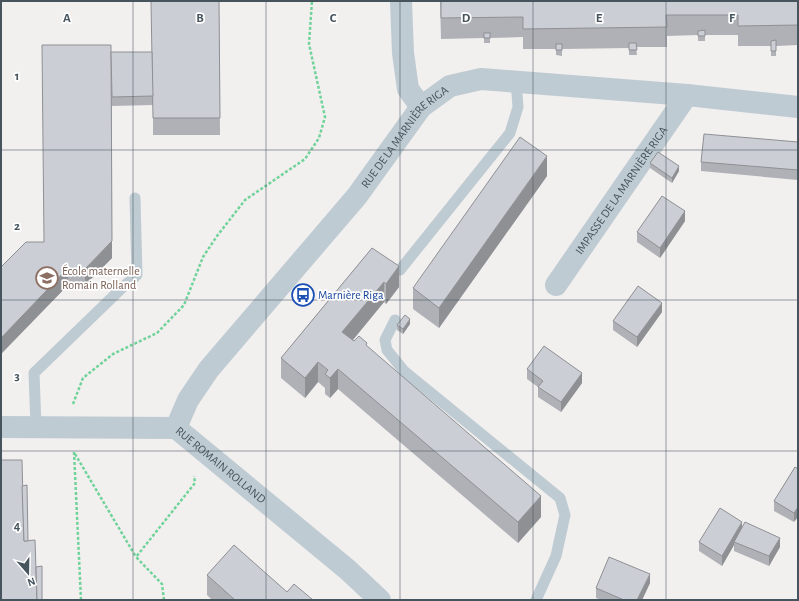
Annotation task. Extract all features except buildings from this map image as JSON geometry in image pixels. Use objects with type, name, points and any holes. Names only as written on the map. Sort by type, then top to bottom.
[{"type":"street","points":[[401,1],[403,54],[408,89],[421,107]]},
{"type":"street","name":"RUE DE LA MARNIÈRE RIGA","points":[[176,428],[188,400],[209,369],[357,196],[421,107],[450,86],[481,78],[687,95],[798,107]]},
{"type":"street","name":"IMPASSE DE LA MARNIÈRE RIGA","points":[[556,285],[687,95]]},
{"type":"street","name":"RUE ROMAIN ROLLAND","points":[[1,427],[176,428],[348,570],[380,600]]},
{"type":"lane","points":[[400,270],[510,133],[518,107],[516,81]]},
{"type":"lane","points":[[36,427],[34,373],[137,275],[135,198]]},
{"type":"lane","points":[[396,320],[385,340],[387,350],[404,371],[560,498],[565,515],[556,556],[536,600]]},
{"type":"path","points":[[81,600],[72,427],[73,402],[83,378],[113,354],[157,333],[184,305],[203,257],[245,200],[305,159],[319,138],[325,117],[309,44],[312,1]]},
{"type":"path","points":[[74,453],[136,557],[162,584],[164,600]]},
{"type":"path","points":[[136,557],[195,483],[193,469],[208,455]]},
{"type":"place","name":"École maternelle Romain Rolland","points":[[47,278]]},
{"type":"place","name":"Marnière Riga","points":[[303,295]]}]
